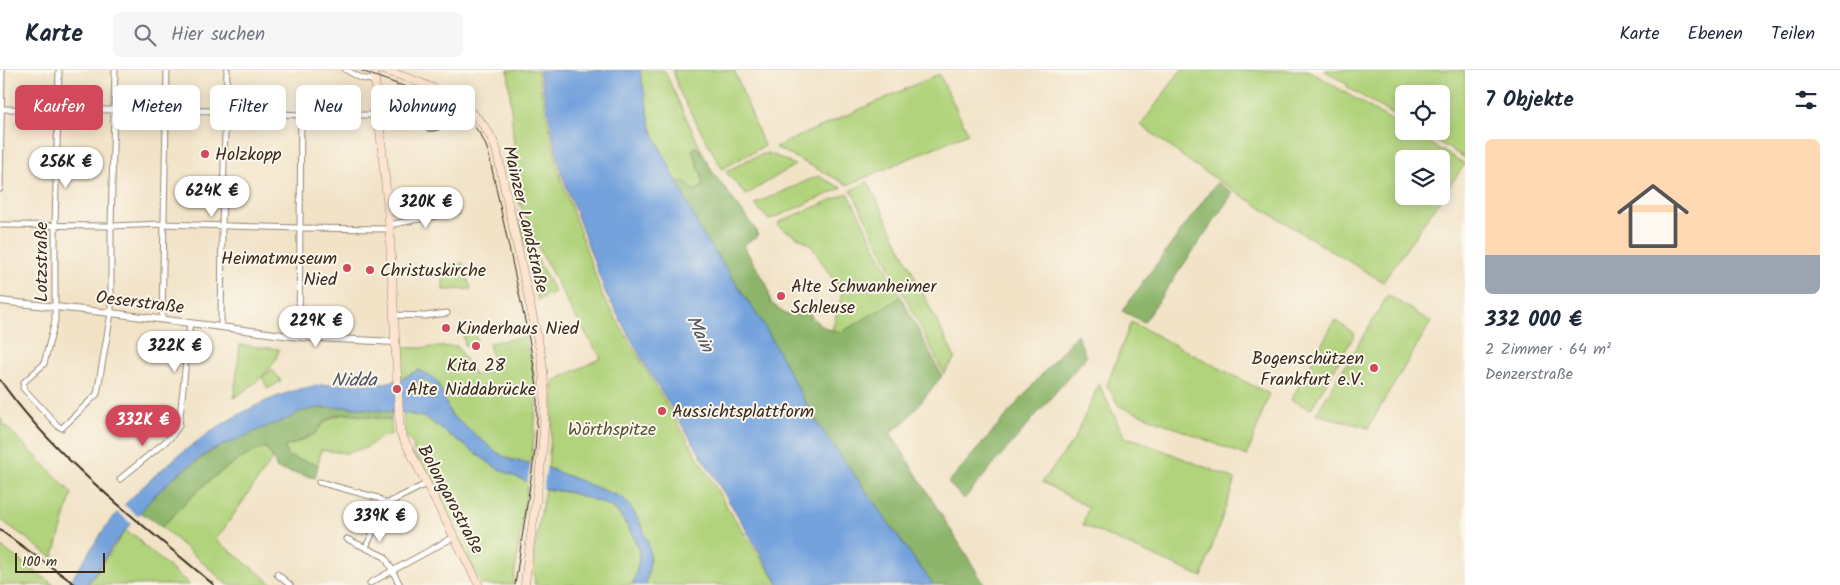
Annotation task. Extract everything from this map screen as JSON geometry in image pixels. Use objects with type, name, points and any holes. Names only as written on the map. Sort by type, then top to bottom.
[{"type":"main road","points":[[374,70],[375,85]]},
{"type":"main road","name":"Mainzer Landstraße","points":[[383,70],[441,92],[461,103],[484,124],[493,140],[508,196],[542,355],[545,383],[546,409],[542,453],[524,585]]},
{"type":"main road","points":[[380,130],[389,227],[395,345]]},
{"type":"main road","name":"Bolongarostraße","points":[[395,345],[402,437],[479,585]]},
{"type":"street","points":[[0,189],[2,70]]},
{"type":"street","name":"Lotzstraße","points":[[59,70],[59,85]]},
{"type":"street","points":[[115,70],[115,85]]},
{"type":"street","points":[[167,70],[167,85]]},
{"type":"street","points":[[227,70],[227,85]]},
{"type":"street","points":[[346,70],[361,78],[375,81]]},
{"type":"street","points":[[1,109],[15,109]]},
{"type":"street","name":"Lotzstraße","points":[[57,130],[55,321],[44,364],[24,382],[23,388],[62,428],[97,394],[110,313]]},
{"type":"street","points":[[110,313],[114,130]]},
{"type":"street","points":[[162,320],[165,130]]},
{"type":"street","points":[[221,326],[225,130]]},
{"type":"street","points":[[299,337],[301,130]]},
{"type":"street","points":[[0,225],[111,226],[163,224],[299,228],[389,227],[459,211]]},
{"type":"street","name":"Oeserstraße","points":[[0,301],[221,326],[299,337],[395,345]]},
{"type":"street","points":[[394,315],[426,316],[447,313]]},
{"type":"street","points":[[120,479],[171,437],[179,426],[190,323]]},
{"type":"street","points":[[319,482],[378,498],[386,504]]},
{"type":"street","points":[[366,547],[386,504],[426,484]]},
{"type":"street","points":[[370,583],[454,537]]},
{"type":"street","points":[[347,539],[385,557],[400,585]]},
{"type":"street","points":[[277,574],[290,585]]},
{"type":"green space","name":"Wörthspitze","points":[[508,70],[537,70],[559,173],[603,297],[729,510],[779,585],[646,585],[650,554],[646,536],[638,519],[623,498],[548,468],[554,381],[601,358],[572,311],[536,243],[516,194]]},
{"type":"green space","points":[[640,70],[664,70],[703,154],[696,146],[697,164],[702,176],[702,187],[694,191],[686,182],[676,181],[651,128]]},
{"type":"green space","points":[[673,70],[734,70],[764,146],[722,169],[680,93]]},
{"type":"green space","points":[[1181,70],[1308,70],[1395,123],[1395,140],[1424,140],[1441,150],[1395,150],[1395,205],[1437,205],[1383,282],[1269,213],[1193,164],[1141,125]]},
{"type":"green space","points":[[1324,70],[1465,70],[1465,158],[1435,140],[1450,140],[1450,85],[1395,85],[1395,116],[1347,87],[1348,85]]},
{"type":"green space","points":[[939,74],[968,133],[848,185],[775,147]]},
{"type":"green space","points":[[695,146],[703,154],[712,171],[756,230],[758,236],[743,245],[767,285],[771,303],[787,315],[807,309],[813,319],[827,329],[842,332],[901,297],[942,376],[903,424],[890,432],[985,585],[934,585],[815,420],[764,325],[700,230],[676,181],[686,182],[694,191],[702,187],[702,176],[692,150]]},
{"type":"green space","points":[[767,153],[795,165],[746,195],[726,172],[747,160]]},
{"type":"green space","points":[[1450,155],[1465,164],[1450,186]]},
{"type":"green space","points":[[818,176],[842,188],[769,220],[754,204]]},
{"type":"green space","points":[[868,182],[955,358],[944,374],[851,190]]},
{"type":"green space","points":[[1217,182],[1233,193],[1144,322],[1122,311]]},
{"type":"green space","points":[[848,193],[901,297],[842,332],[832,330],[842,293],[810,244],[778,226],[779,222]]},
{"type":"green space","points":[[517,208],[530,246],[555,292],[538,300]]},
{"type":"green space","points":[[463,263],[471,289],[443,290],[443,266]]},
{"type":"green space","name":"Bogenschützen Frankfurt e.V.","points":[[1388,295],[1431,322],[1368,428],[1316,414]]},
{"type":"green space","points":[[1335,320],[1355,334],[1311,409],[1291,400]]},
{"type":"green space","points":[[1131,322],[1269,394],[1247,456],[1119,406],[1107,385]]},
{"type":"green space","points":[[474,330],[477,342],[465,346],[463,332]]},
{"type":"green space","points":[[1077,334],[1086,357],[964,499],[948,483]]},
{"type":"green space","points":[[524,337],[533,367],[536,399],[531,463],[505,457],[465,427],[451,414],[437,383],[427,374],[418,370],[401,379],[399,346],[415,348],[457,346],[475,376],[495,369],[489,343]]},
{"type":"green space","points":[[240,345],[279,349],[277,357],[267,371],[255,383],[234,398]]},
{"type":"green space","points":[[272,369],[281,381],[268,389],[262,377]]},
{"type":"green space","points":[[419,379],[426,380],[430,384],[436,396],[434,399],[430,399],[424,391],[416,389],[415,384]]},
{"type":"green space","points":[[1099,384],[1125,438],[1134,439],[1235,479],[1202,577],[1083,525],[1088,507],[1042,482],[1074,440]]},
{"type":"green space","points":[[323,407],[348,407],[392,412],[391,420],[348,414],[336,415],[323,423],[315,434],[285,447],[287,456],[318,465],[315,478],[277,469],[273,458],[265,447],[249,454],[221,471],[186,502],[162,527],[140,512],[170,481],[202,457],[220,447],[303,410]]},
{"type":"green space","points":[[403,413],[426,418],[495,467],[528,482],[513,585],[482,585],[413,449],[414,446],[405,434]]},
{"type":"green space","points":[[348,414],[391,420],[392,434],[381,437],[366,448],[346,453],[321,450],[318,465],[286,456],[285,447],[305,439],[330,419]]},
{"type":"green space","points":[[0,417],[3,423],[72,493],[53,558],[0,519]]},
{"type":"green space","points":[[265,447],[273,458],[216,540],[274,585],[228,585],[162,527],[209,481],[249,454]]},
{"type":"green space","points":[[545,489],[598,500],[618,513],[633,535],[639,552],[637,572],[632,585],[535,585],[533,559]]},
{"type":"green space","points":[[125,531],[137,537],[142,544],[190,585],[91,585],[89,583]]},
{"type":"green space","points":[[0,546],[54,585],[0,585]]},
{"type":"water","name":"Main","points":[[539,70],[640,70],[651,128],[700,230],[764,325],[815,420],[934,585],[779,585],[648,370],[606,294],[561,172]]},
{"type":"water","points":[[418,370],[437,381],[451,415],[498,453],[509,459],[548,468],[623,498],[638,519],[646,536],[650,562],[646,585],[633,585],[639,561],[639,551],[627,525],[611,506],[569,492],[545,489],[509,474],[495,467],[426,418],[405,413],[348,407],[319,408],[299,412],[290,418],[210,451],[175,476],[153,497],[112,547],[87,585],[68,585],[104,530],[136,493],[180,454],[229,420],[281,395],[308,387],[379,383],[406,377]],"holes":[[[419,379],[423,379],[432,387],[436,396],[434,399],[430,399],[424,391],[416,389],[415,385]]]},
{"type":"pier","points":[[531,461],[547,465],[543,491],[527,485]]},
{"type":"pier","points":[[123,504],[139,517],[133,525],[116,511]]},
{"type":"tram line","points":[[360,70],[415,90],[451,107],[467,118],[479,133],[488,151],[530,344],[537,387],[535,451],[515,585]]},
{"type":"tram line","points":[[426,130],[437,130]]},
{"type":"railway","points":[[0,380],[22,409],[73,464],[214,585]]},
{"type":"railway","points":[[0,530],[76,585]]},
{"type":"place","name":"Holzkopp","points":[[205,154]]},
{"type":"place","name":"Heimatmuseum Nied","points":[[347,268]]},
{"type":"place","name":"Christuskirche","points":[[370,270]]},
{"type":"place","name":"Alte Schwanheimer Schleuse","points":[[781,296]]},
{"type":"place","name":"Kinderhaus Nied","points":[[446,328]]},
{"type":"place","name":"Kita 28","points":[[476,346]]},
{"type":"place","name":"Bogenschützen Frankfurt e.V.","points":[[1374,368]]},
{"type":"place","name":"Alte Niddabrücke","points":[[397,389]]},
{"type":"place","name":"Aussichtsplattform","points":[[662,411]]},
{"type":"water label","name":"Nidda","points":[[354,379]]}]
